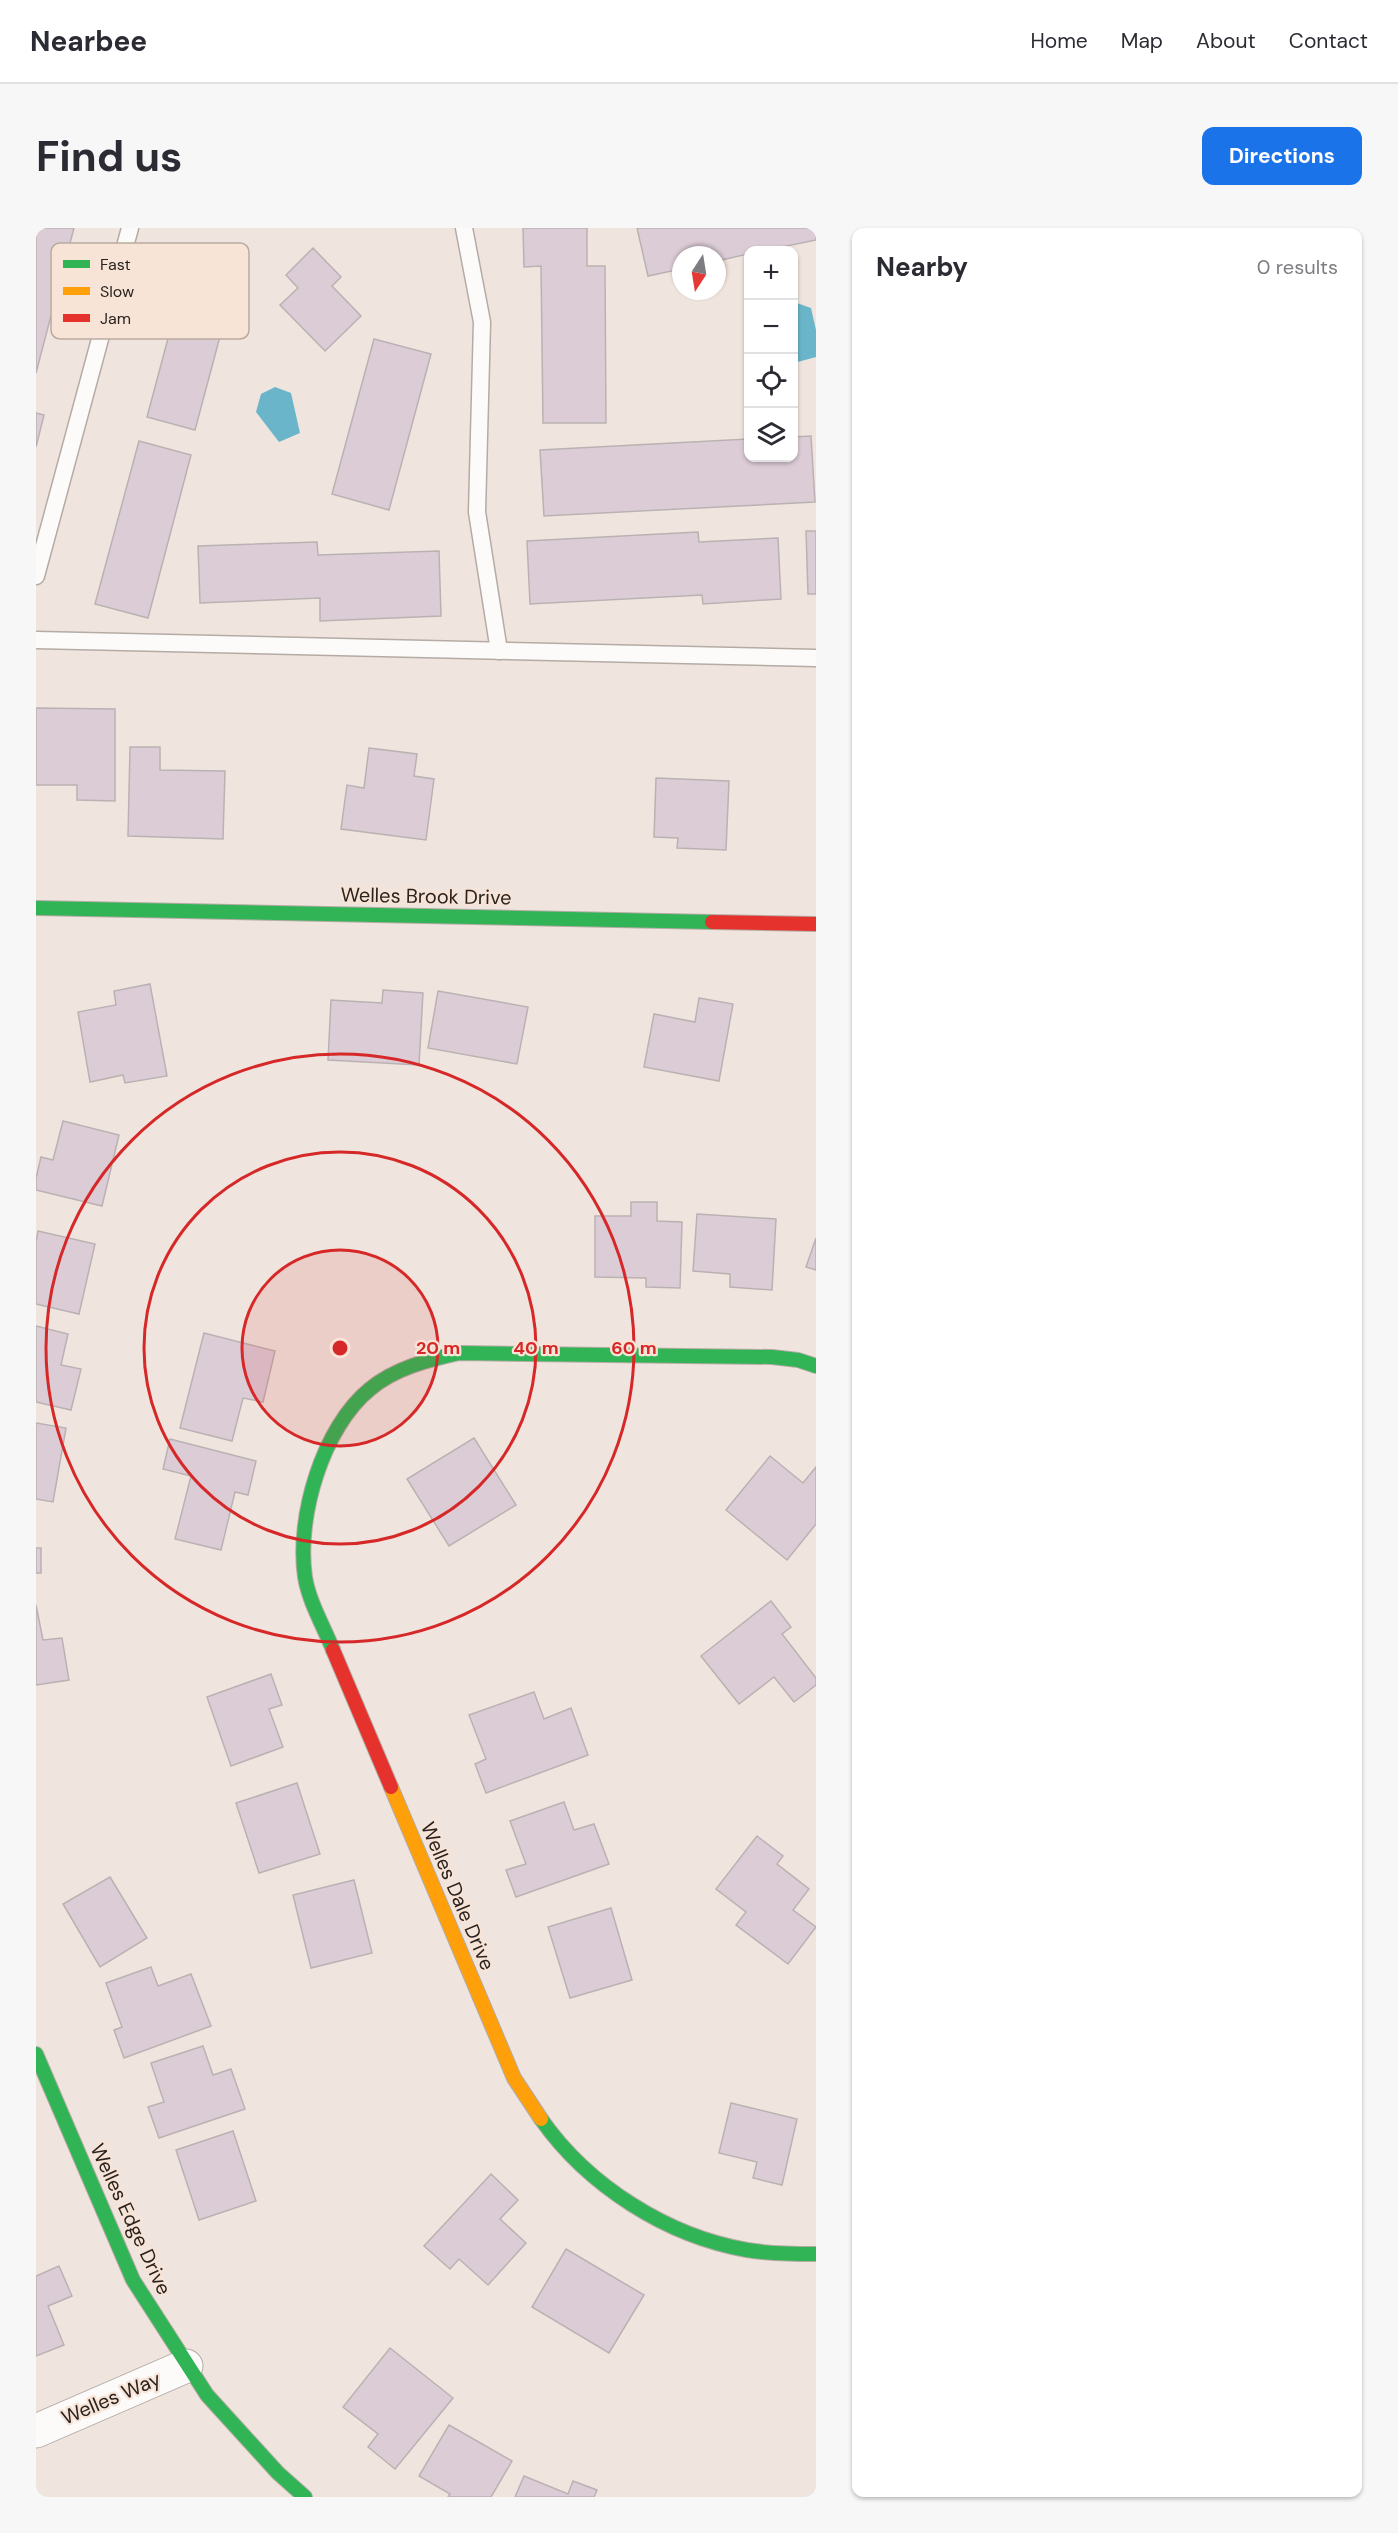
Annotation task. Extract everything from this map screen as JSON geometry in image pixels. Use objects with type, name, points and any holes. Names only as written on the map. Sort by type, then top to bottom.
[{"type":"street","name":"Welles Brook Drive","points":[[36,908],[816,924]]},
{"type":"street","name":"Welles Dale Drive","points":[[816,1366],[798,1360],[772,1357],[459,1353],[430,1359],[396,1371],[369,1389],[338,1424],[326,1451],[305,1525],[305,1577],[313,1602],[514,2078],[539,2116],[564,2147],[588,2171],[642,2211],[694,2235],[737,2247],[771,2252],[816,2254]]},
{"type":"street","name":"Welles Edge Drive","points":[[36,2055],[133,2280],[186,2366],[207,2395],[278,2473],[305,2497]]},
{"type":"street","name":"Welles Way","points":[[36,2431],[186,2366]]},
{"type":"lane","points":[[126,243],[130,228]]},
{"type":"lane","points":[[464,228],[482,322],[477,512],[500,651]]},
{"type":"lane","points":[[36,576],[100,339]]},
{"type":"lane","points":[[36,640],[816,658]]},
{"type":"water","points":[[798,303],[811,308],[816,330],[816,357],[798,362]]},
{"type":"water","points":[[275,387],[291,393],[300,433],[279,442],[256,412],[261,394]]},
{"type":"building","points":[[36,228],[74,228],[70,243],[51,243],[51,316],[36,373]]},
{"type":"building","points":[[523,228],[587,228],[587,266],[605,266],[606,423],[543,423],[541,266],[524,267]]},
{"type":"building","points":[[637,228],[816,228],[816,240],[787,246],[744,246],[744,255],[726,259],[726,246],[672,246],[672,271],[648,276]]},
{"type":"building","points":[[313,248],[341,277],[332,286],[361,316],[325,351],[280,305],[298,288],[286,275]]},
{"type":"building","points":[[168,339],[219,339],[195,430],[147,417]]},
{"type":"building","points":[[374,339],[431,354],[389,510],[332,494]]},
{"type":"building","points":[[36,413],[44,415],[36,447]]},
{"type":"building","points":[[811,436],[815,502],[544,516],[540,450],[744,439],[744,462],[798,462],[798,437]]},
{"type":"building","points":[[139,441],[191,455],[148,618],[95,604]]},
{"type":"building","points":[[806,531],[816,531],[816,594],[808,594]]},
{"type":"building","points":[[698,532],[699,542],[778,538],[781,599],[703,604],[702,595],[530,604],[527,541]]},
{"type":"building","points":[[317,542],[318,555],[439,551],[441,616],[320,621],[320,598],[200,603],[198,546]]},
{"type":"building","points":[[36,708],[115,709],[115,801],[77,800],[77,785],[36,785]]},
{"type":"building","points":[[130,747],[160,747],[160,770],[225,771],[223,839],[128,836]]},
{"type":"building","points":[[369,748],[417,754],[414,776],[434,779],[426,840],[341,829],[347,785],[364,788]]},
{"type":"building","points":[[656,778],[729,781],[726,850],[677,848],[678,838],[654,837]]},
{"type":"building","points":[[150,984],[167,1076],[125,1083],[123,1075],[90,1082],[78,1012],[116,1005],[114,991]]},
{"type":"building","points":[[383,990],[423,993],[419,1065],[328,1060],[331,1000],[382,1003]]},
{"type":"building","points":[[438,991],[528,1007],[517,1064],[428,1048]]},
{"type":"building","points":[[699,998],[733,1004],[719,1081],[644,1067],[654,1014],[695,1022]]},
{"type":"building","points":[[63,1121],[119,1135],[102,1206],[36,1190],[41,1157],[53,1160]]},
{"type":"building","points":[[631,1202],[657,1202],[657,1221],[682,1222],[680,1288],[646,1287],[646,1278],[595,1277],[595,1216],[631,1216]]},
{"type":"building","points":[[697,1214],[776,1219],[772,1290],[730,1287],[730,1274],[693,1271]]},
{"type":"building","points":[[38,1231],[95,1244],[79,1314],[36,1304]]},
{"type":"building","points":[[816,1238],[816,1270],[806,1267]]},
{"type":"building","points":[[36,1326],[68,1334],[61,1365],[81,1369],[71,1410],[36,1402]]},
{"type":"building","points":[[204,1333],[275,1351],[263,1402],[243,1398],[232,1441],[180,1428]]},
{"type":"building","points":[[36,1423],[66,1428],[53,1502],[36,1499]]},
{"type":"building","points":[[474,1438],[516,1505],[449,1546],[407,1479]]},
{"type":"building","points":[[170,1439],[256,1461],[248,1495],[235,1492],[221,1550],[175,1539],[191,1476],[163,1469]]},
{"type":"building","points":[[770,1456],[803,1483],[816,1467],[816,1524],[787,1560],[726,1510]]},
{"type":"building","points":[[36,1548],[41,1548],[41,1573],[36,1573]]},
{"type":"building","points":[[771,1601],[791,1627],[782,1634],[816,1678],[816,1685],[794,1702],[774,1677],[739,1704],[701,1656]]},
{"type":"building","points":[[36,1605],[43,1640],[62,1638],[69,1680],[36,1685]]},
{"type":"building","points":[[271,1674],[282,1705],[269,1709],[283,1747],[231,1766],[207,1697]]},
{"type":"building","points":[[534,1692],[544,1719],[571,1708],[588,1755],[486,1793],[475,1764],[486,1759],[469,1715]]},
{"type":"building","points":[[297,1783],[320,1854],[259,1873],[236,1803]]},
{"type":"building","points":[[564,1802],[574,1830],[594,1824],[609,1864],[516,1897],[506,1870],[526,1864],[510,1821]]},
{"type":"building","points":[[757,1836],[783,1856],[777,1864],[809,1889],[793,1910],[816,1927],[788,1964],[736,1925],[746,1912],[716,1889]]},
{"type":"building","points":[[110,1877],[147,1938],[100,1967],[63,1904]]},
{"type":"building","points":[[354,1880],[372,1953],[311,1968],[293,1895]]},
{"type":"building","points":[[611,1908],[632,1980],[570,1998],[548,1927]]},
{"type":"building","points":[[151,1967],[158,1986],[191,1974],[211,2026],[124,2058],[114,2030],[122,2027],[106,1983]]},
{"type":"building","points":[[203,2046],[213,2075],[231,2069],[245,2109],[159,2138],[148,2107],[164,2102],[151,2063]]},
{"type":"building","points":[[731,2103],[797,2119],[782,2185],[753,2178],[757,2162],[719,2153]]},
{"type":"building","points":[[233,2131],[256,2201],[199,2220],[176,2150]]},
{"type":"building","points":[[491,2174],[518,2200],[500,2219],[526,2243],[488,2285],[459,2259],[450,2269],[424,2246]]},
{"type":"building","points":[[566,2249],[644,2295],[609,2353],[532,2307]]},
{"type":"building","points":[[59,2266],[72,2296],[48,2306],[64,2345],[36,2356],[36,2276]]},
{"type":"building","points":[[390,2348],[453,2398],[395,2469],[368,2447],[378,2434],[343,2407]]},
{"type":"building","points":[[449,2425],[512,2461],[491,2497],[448,2497],[450,2494],[419,2476]]},
{"type":"building","points":[[524,2476],[568,2494],[573,2481],[597,2490],[594,2497],[515,2497]]},
{"type":"traffic: fast","points":[[36,908],[712,922]]},
{"type":"traffic: fast","points":[[333,1650],[313,1605],[305,1577],[303,1553],[309,1501],[326,1449],[339,1426],[353,1406],[370,1389],[390,1376],[424,1362],[459,1353],[772,1357],[798,1360],[816,1366]]},
{"type":"traffic: fast","points":[[36,2054],[133,2280],[207,2395],[278,2473],[305,2497]]},
{"type":"traffic: fast","points":[[541,2119],[582,2166],[606,2186],[659,2220],[717,2243],[747,2250],[816,2254]]},
{"type":"traffic: slow","points":[[391,1787],[514,2078],[541,2119]]},
{"type":"traffic: jam","points":[[712,922],[816,924]]},
{"type":"traffic: jam","points":[[333,1650],[391,1787]]}]
